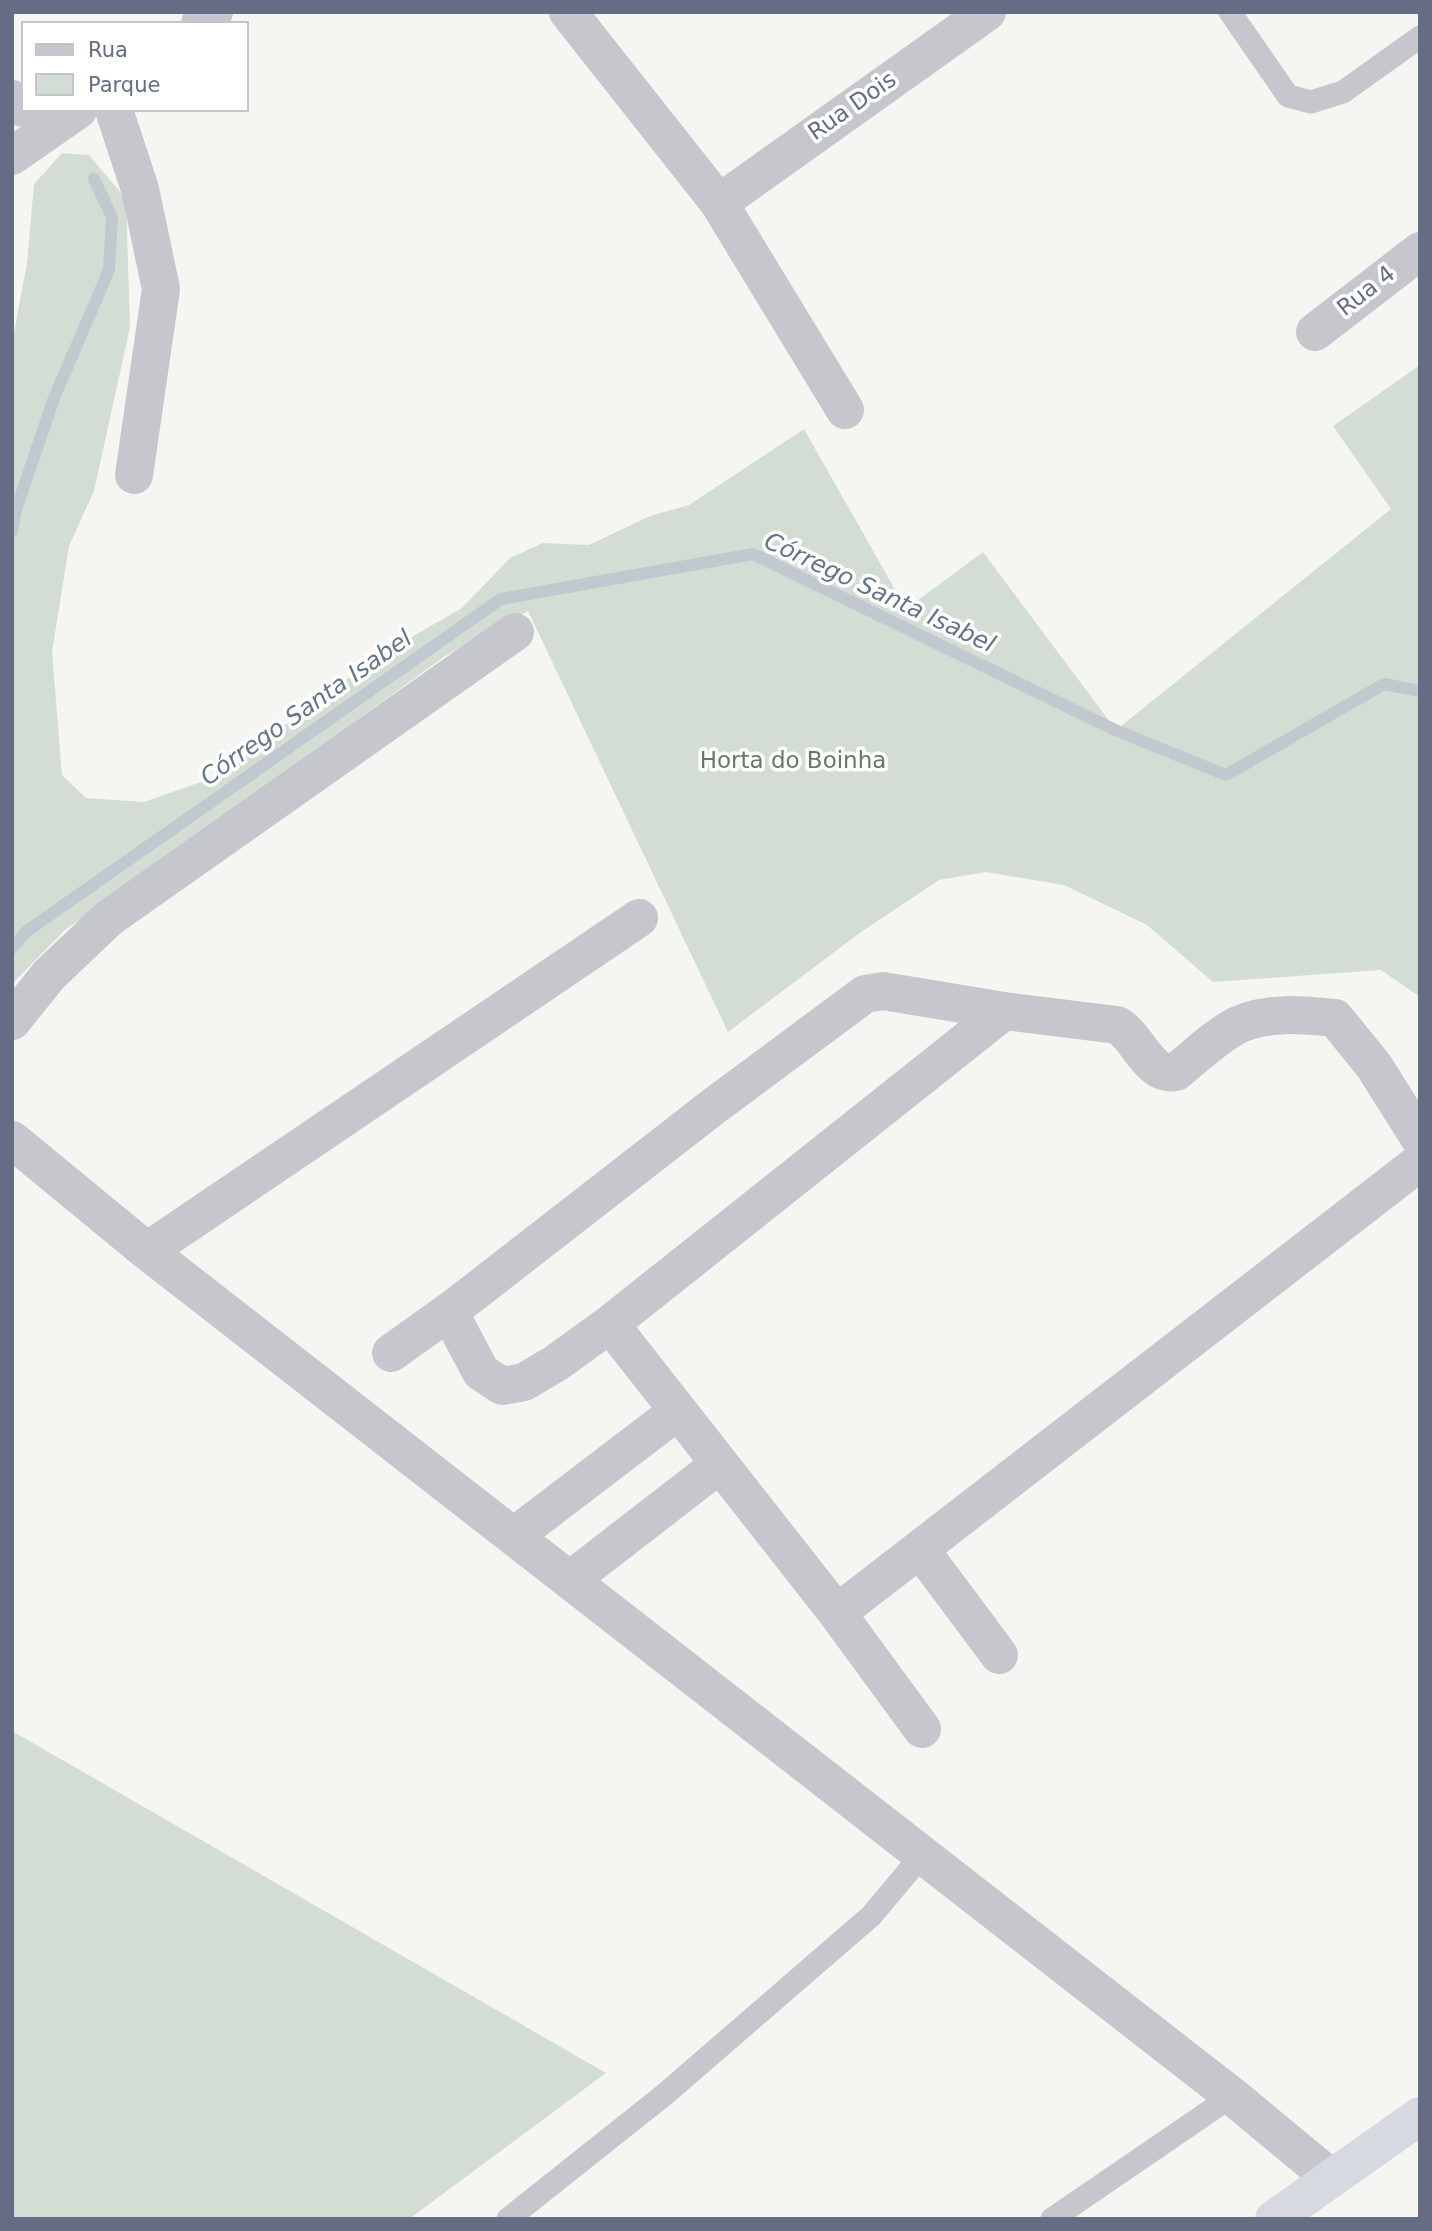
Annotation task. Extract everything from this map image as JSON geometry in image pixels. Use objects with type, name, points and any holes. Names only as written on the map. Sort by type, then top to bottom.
[{"type":"highway","points":[[1274,2219],[1420,2116]]},
{"type":"street","points":[[568,12],[719,203],[845,410]]},
{"type":"street","name":"Rua Dois","points":[[719,203],[987,12]]},
{"type":"street","points":[[115,112],[140,190],[161,289],[134,475]]},
{"type":"street","points":[[12,156],[44,115]]},
{"type":"street","name":"Rua 4","points":[[1315,332],[1420,251]]},
{"type":"street","points":[[12,1021],[49,975],[109,918],[515,632]]},
{"type":"street","points":[[147,1251],[639,918]]},
{"type":"street","points":[[391,1353],[454,1308],[682,1130],[865,994],[883,990],[1003,1011],[1117,1025],[1125,1029],[1152,1063],[1169,1073],[1176,1072],[1237,1026],[1257,1019],[1303,1014],[1335,1018],[1374,1066],[1420,1139]]},
{"type":"street","points":[[454,1308],[455,1323],[481,1372],[502,1386],[524,1381],[556,1363],[610,1324],[1003,1011]]},
{"type":"street","points":[[12,1140],[147,1251],[1233,2096],[1331,2178]]},
{"type":"street","points":[[837,1613],[1420,1162]]},
{"type":"street","points":[[610,1324],[837,1613],[922,1728]]},
{"type":"street","points":[[514,1536],[678,1411]]},
{"type":"street","points":[[569,1580],[720,1464]]},
{"type":"street","points":[[920,1549],[999,1655]]},
{"type":"lane","points":[[1230,12],[1288,96],[1311,102],[1343,92],[1420,37]]},
{"type":"lane","points":[[508,2219],[664,2095],[871,1916],[923,1854]]},
{"type":"lane","points":[[1052,2219],[1233,2096]]},
{"type":"green space","name":"Horta do Boinha","points":[[62,153],[89,155],[126,199],[130,327],[94,491],[69,546],[52,652],[62,775],[86,798],[144,802],[215,777],[377,657],[462,608],[510,558],[543,543],[589,545],[650,516],[689,505],[804,429],[906,609],[983,552],[1116,730],[1391,509],[1333,426],[1420,365],[1420,997],[1381,970],[1213,982],[1147,925],[1064,885],[986,872],[939,880],[861,932],[728,1032],[528,611],[445,656],[65,930],[12,984],[12,343],[27,263],[34,184]]},
{"type":"green space","points":[[12,1731],[606,2073],[409,2219],[12,2219]]},
{"type":"waterway","name":"Córrego Santa Isabel","points":[[12,531],[15,513],[54,398],[109,270],[112,217],[94,179]]},
{"type":"waterway","name":"Córrego Santa Isabel","points":[[12,948],[27,931],[501,599],[753,554],[1115,730],[1226,775],[1384,684],[1420,691]]}]
